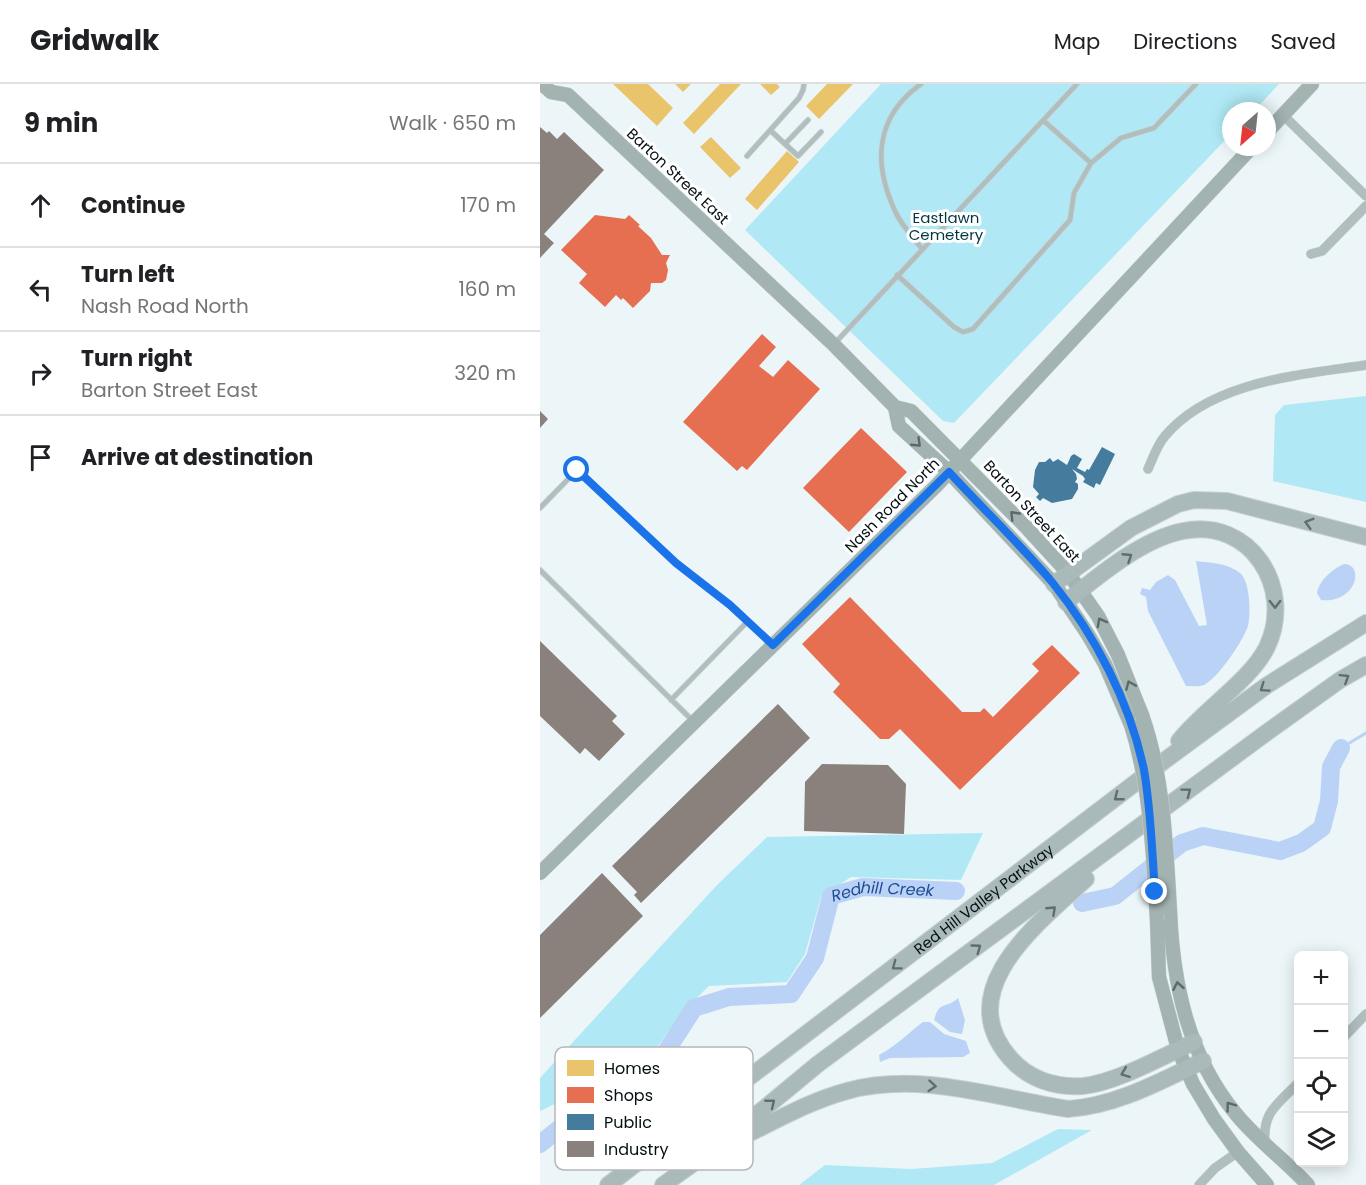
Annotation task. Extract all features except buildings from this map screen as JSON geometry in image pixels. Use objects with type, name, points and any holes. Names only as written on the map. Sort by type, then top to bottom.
[{"type":"highway","points":[[1053,584],[1139,524],[1178,504],[1194,500],[1227,501],[1366,537]]},
{"type":"highway","points":[[1066,602],[1144,547],[1169,534],[1184,530],[1200,530],[1229,537],[1241,543],[1255,554],[1267,572],[1275,592],[1276,612],[1274,625],[1262,656],[1185,733],[1164,761]]},
{"type":"highway","name":"Red Hill Valley Parkway","points":[[753,1074],[1164,761],[1266,686],[1366,623]]},
{"type":"highway","points":[[753,1118],[818,1065],[1266,733],[1340,680],[1366,665]]},
{"type":"highway","points":[[1107,852],[1088,877],[1033,928],[1006,960],[998,974],[992,995],[991,1015],[995,1035],[1017,1066],[1047,1083],[1065,1086],[1085,1086],[1098,1083],[1186,1046]]},
{"type":"highway","points":[[753,1131],[788,1113],[848,1090],[903,1084],[932,1085],[1068,1109],[1087,1107],[1108,1102],[1203,1061]]},
{"type":"highway","name":"Red Hill Valley Parkway","points":[[608,1185],[628,1170]]},
{"type":"highway","points":[[663,1185],[684,1170]]},
{"type":"main road","name":"Barton Street East","points":[[542,84],[551,92],[568,89],[834,345],[895,407],[911,411],[961,460],[1068,573],[1098,616],[1118,655],[1143,715],[1159,782],[1165,831],[1172,954],[1186,1046],[1187,1068],[1193,1084],[1214,1119],[1238,1152],[1267,1185]]},
{"type":"main road","points":[[1276,122],[1312,84]]},
{"type":"main road","name":"Nash Road North","points":[[540,873],[961,460],[1244,156]]},
{"type":"main road","name":"Barton Street East","points":[[895,407],[899,426],[949,472],[1053,584],[1105,664],[1131,725],[1143,769],[1149,802],[1159,976],[1186,1046],[1203,1061],[1217,1088],[1236,1114],[1296,1172],[1306,1185]]},
{"type":"street","points":[[1283,115],[1366,196]]},
{"type":"street","points":[[1311,254],[1322,251],[1366,206]]},
{"type":"street","points":[[1148,469],[1162,438],[1206,402],[1253,385],[1366,365]]},
{"type":"street","points":[[1348,1033],[1366,1014]]},
{"type":"street","points":[[1265,1144],[1265,1123],[1269,1114],[1294,1088]]},
{"type":"street","points":[[1199,1185],[1215,1168],[1238,1152]]},
{"type":"lane","points":[[747,156],[799,98],[804,84]]},
{"type":"lane","points":[[921,84],[893,113],[884,130],[880,149],[881,166],[895,212],[922,249]]},
{"type":"lane","points":[[834,345],[1077,84]]},
{"type":"lane","points":[[897,275],[954,327],[963,332],[973,329],[1070,220],[1074,193],[1091,163],[1121,138],[1154,128],[1196,84]]},
{"type":"lane","points":[[785,144],[808,120]]},
{"type":"lane","points":[[1044,121],[1091,163]]},
{"type":"lane","points":[[771,131],[798,156],[821,132]]},
{"type":"lane","points":[[540,508],[577,470],[676,563],[730,605],[773,645]]},
{"type":"lane","points":[[540,570],[694,722]]},
{"type":"lane","points":[[671,700],[747,622]]},
{"type":"green space","name":"Eastlawn Cemetery","points":[[881,84],[1279,84],[1262,102],[1222,102],[1222,143],[954,423],[943,421],[745,230]]},
{"type":"green space","points":[[1366,396],[1366,502],[1273,481],[1275,415],[1284,405]]},
{"type":"green space","points":[[983,833],[961,880],[851,877],[821,897],[805,954],[787,982],[709,986],[682,1012],[657,1047],[568,1047],[717,885],[767,837]]},
{"type":"green space","points":[[555,1062],[555,1104],[540,1111],[540,1078]]},
{"type":"green space","points":[[1058,1129],[1092,1130],[994,1185],[799,1185],[825,1165],[911,1169],[992,1163]]},
{"type":"shaded area","points":[[1196,561],[1225,565],[1240,573],[1248,590],[1249,620],[1241,641],[1216,675],[1204,685],[1186,686],[1148,611],[1146,597],[1140,594],[1142,588],[1150,590],[1156,582],[1168,575],[1175,580],[1199,626],[1207,625]]},
{"type":"shaded area","points":[[1344,564],[1351,566],[1354,571],[1354,584],[1342,596],[1333,600],[1321,600],[1317,593],[1320,584],[1331,572]]},
{"type":"shaded area","points":[[958,998],[965,1020],[962,1034],[950,1032],[934,1020],[941,1007]]},
{"type":"shaded area","points":[[923,1022],[930,1022],[944,1034],[966,1041],[970,1053],[963,1057],[890,1058],[880,1062],[879,1055]]},
{"type":"waterway","name":"Redhill Creek","points":[[1341,748],[1366,733]]},
{"type":"waterway","name":"Redhill Creek","points":[[1082,903],[1115,896],[1182,843],[1203,836],[1280,851],[1301,843],[1322,828],[1329,801],[1331,767],[1341,748]]},
{"type":"waterway","name":"Redhill Creek","points":[[669,1047],[694,1008],[729,997],[791,994],[815,958],[831,896],[863,887],[956,891]]},
{"type":"waterway","name":"Redhill Creek","points":[[540,1144],[555,1132]]},
{"type":"route","points":[[577,470],[676,563],[730,605],[773,645],[949,472],[1053,584],[1087,633],[1105,664],[1124,705],[1136,739],[1143,769],[1149,802],[1155,892]]}]
